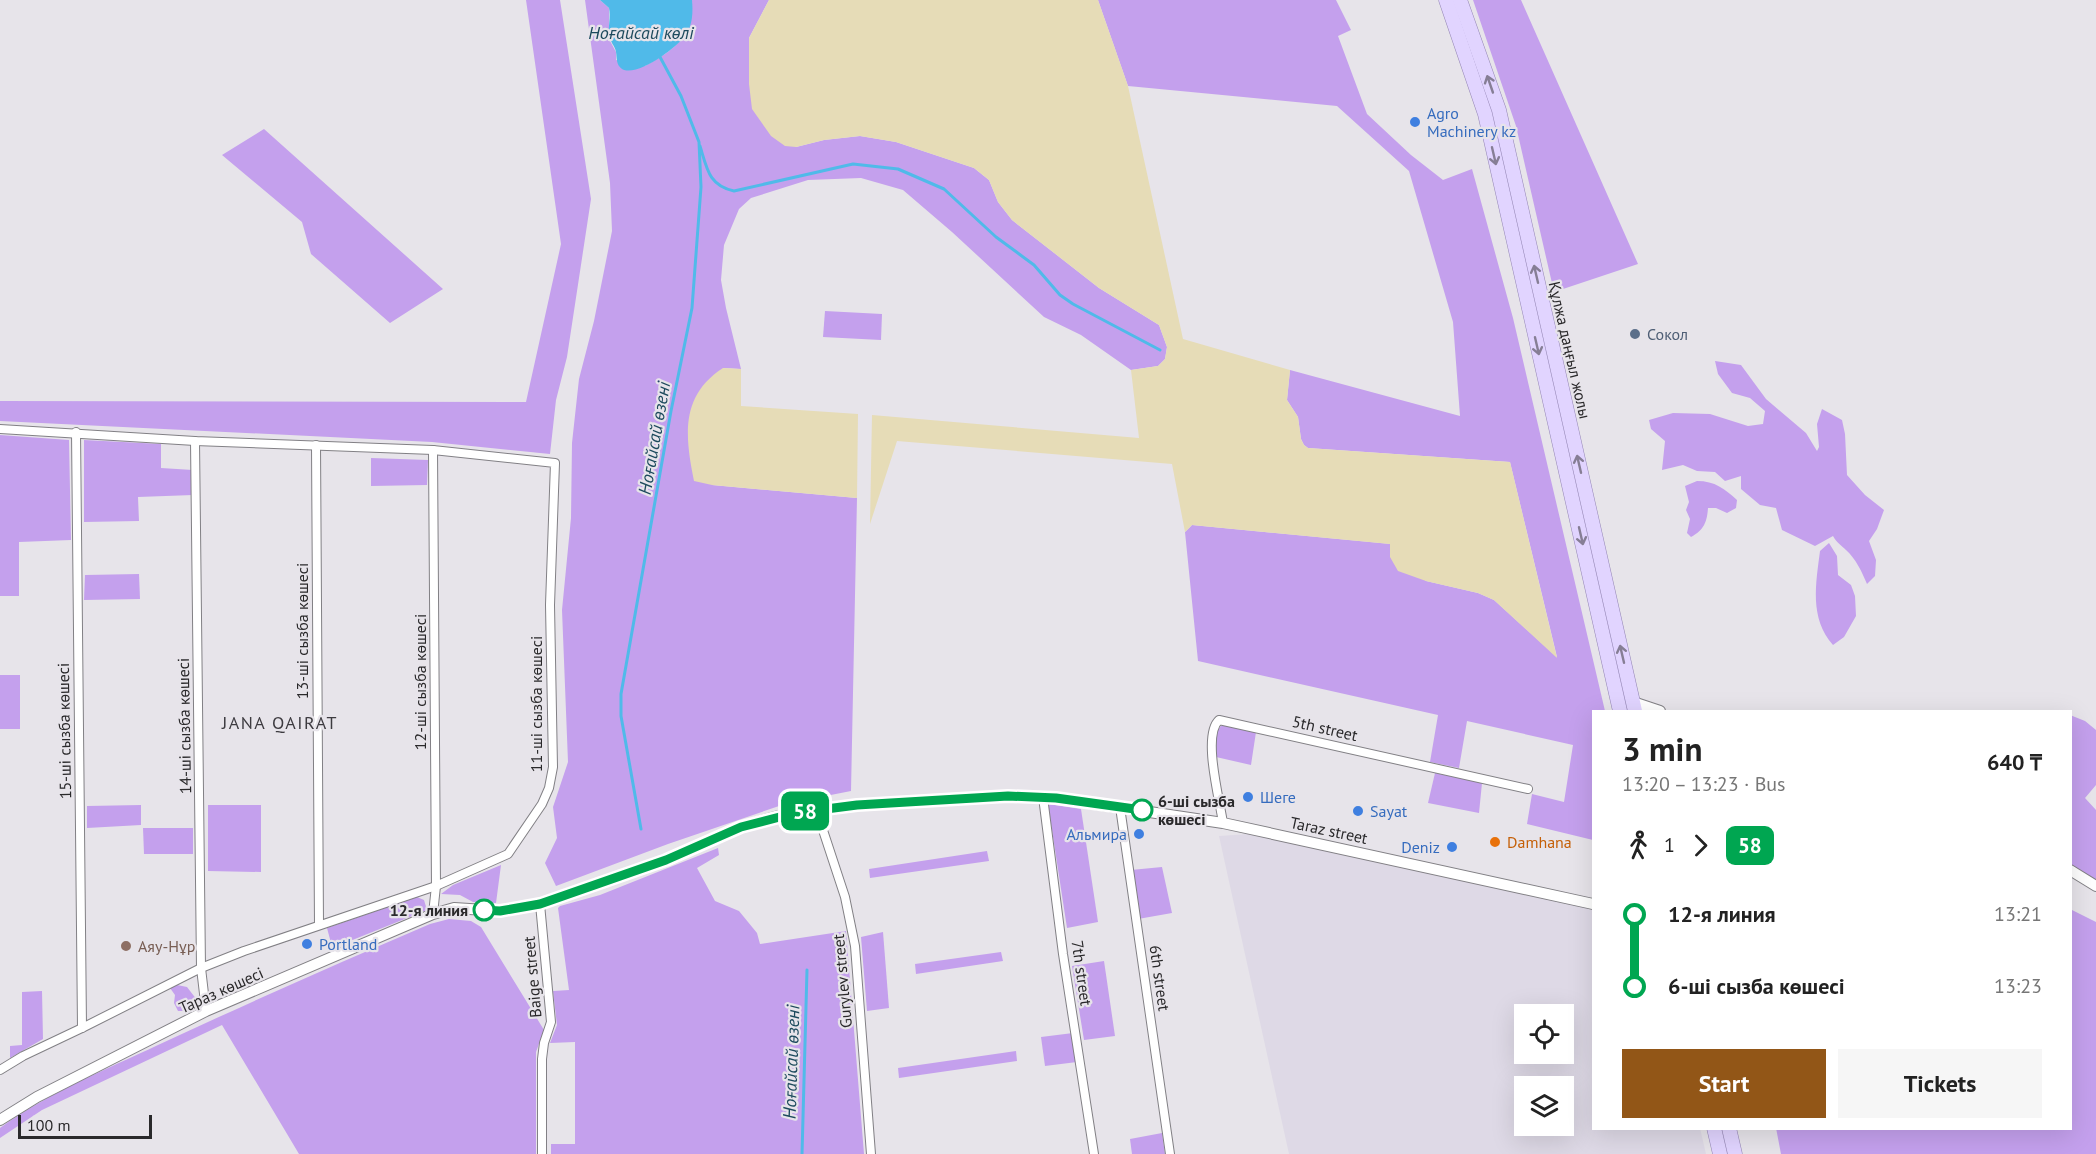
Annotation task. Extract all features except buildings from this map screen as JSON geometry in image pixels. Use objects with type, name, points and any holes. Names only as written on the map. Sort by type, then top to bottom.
[{"type":"main road","name":"Құлжа даңғыл жолы","points":[[1446,0],[1485,114],[1620,710]]},
{"type":"main road","name":"Құлжа даңғыл жолы","points":[[1460,0],[1499,110],[1634,707]]},
{"type":"main road","points":[[1714,1130],[1720,1154]]},
{"type":"main road","points":[[1729,1130],[1735,1154]]},
{"type":"street","points":[[0,429],[195,441],[433,450]]},
{"type":"street","name":"15-ші сызба көшесі","points":[[75,432],[82,1029]]},
{"type":"street","name":"14-ші сызба көшесі","points":[[195,441],[201,968],[207,1011]]},
{"type":"street","name":"13-ші сызба көшесі","points":[[316,446],[319,925]]},
{"type":"street","name":"11-ші сызба көшесі","points":[[0,1070],[22,1056],[82,1029],[201,968],[244,951],[436,886],[508,854],[542,804],[549,788],[553,767],[550,605],[555,463],[433,450]]},
{"type":"street","name":"12-ші сызба көшесі","points":[[433,450],[436,886],[433,914]]},
{"type":"street","points":[[1634,707],[1654,710]]},
{"type":"street","name":"5th street","points":[[1223,823],[1211,745],[1214,726],[1219,720],[1528,789]]},
{"type":"street","name":"Taraz street","points":[[540,904],[666,860],[741,827],[782,815],[816,809],[981,796],[1043,797],[1223,823],[1592,904]]},
{"type":"street","name":"7th street","points":[[1043,797],[1063,954],[1094,1154]]},
{"type":"street","name":"6th street","points":[[1120,807],[1170,1154]]},
{"type":"street","name":"Gurylev street","points":[[816,809],[845,897],[855,946],[871,1154]]},
{"type":"street","points":[[2072,871],[2096,886]]},
{"type":"street","name":"Тараз көшесі","points":[[0,1120],[37,1097],[207,1011],[433,914],[454,908],[500,911],[540,904]]},
{"type":"street","name":"Baige street","points":[[540,904],[551,1022],[544,1043],[542,1059],[542,1154]]},
{"type":"shaded area","points":[[526,0],[560,0],[591,199],[567,357],[556,400],[550,454],[432,442],[0,421],[0,401],[526,402],[561,244]]},
{"type":"shaded area","points":[[585,0],[600,0],[609,8],[609,39],[616,52],[616,60],[645,66],[665,54],[685,33],[689,24],[692,0],[769,0],[749,38],[796,147],[824,140],[860,136],[896,142],[974,168],[989,180],[998,202],[1012,220],[1099,288],[1159,325],[1167,347],[1165,359],[1158,366],[1131,370],[1081,335],[1044,317],[903,190],[861,178],[808,180],[751,198],[739,209],[724,245],[721,280],[741,369],[723,368],[712,485],[857,498],[851,791],[785,804],[556,886],[545,863],[557,838],[553,807],[568,762],[562,610],[571,518],[572,443],[579,379],[594,321],[612,231],[610,183]]},
{"type":"shaded area","points":[[1098,0],[1336,0],[1351,30],[1338,36],[1367,114],[1411,155],[1443,180],[1472,169],[1513,318],[1605,710],[1592,710],[1592,840],[1527,824],[1532,794],[1564,802],[1573,745],[1467,721],[1459,768],[1430,762],[1438,715],[1198,661],[1185,532],[1192,525],[1391,544],[1426,581],[1478,593],[1494,600],[1557,657],[1510,462],[1308,448],[1301,439],[1298,417],[1287,400],[1290,370],[1460,416],[1453,322],[1409,171],[1337,106],[1128,86]]},
{"type":"shaded area","points":[[1473,0],[1521,0],[1638,264],[1554,292],[1516,126]]},
{"type":"shaded area","points":[[264,129],[443,289],[390,323],[311,254],[302,222],[222,155]]},
{"type":"shaded area","points":[[825,311],[882,314],[881,340],[823,337]]},
{"type":"shaded area","points":[[1715,361],[1741,365],[1766,399],[1806,433],[1817,451],[1819,447],[1817,424],[1822,409],[1842,420],[1847,475],[1865,495],[1884,510],[1877,529],[1869,541],[1876,560],[1875,576],[1867,584],[1856,562],[1833,536],[1815,546],[1782,530],[1776,508],[1760,505],[1741,489],[1741,476],[1725,481],[1715,472],[1697,471],[1683,465],[1662,470],[1665,441],[1651,429],[1649,420],[1673,413],[1710,414],[1748,426],[1763,424],[1765,411],[1750,398],[1732,393],[1718,374]]},
{"type":"shaded area","points":[[0,435],[69,440],[71,540],[19,542],[19,596],[0,596]]},
{"type":"shaded area","points":[[84,440],[161,444],[161,468],[193,470],[193,495],[138,497],[139,521],[84,522]]},
{"type":"shaded area","points":[[371,458],[428,460],[427,485],[371,486]]},
{"type":"shaded area","points":[[1697,481],[1719,486],[1737,500],[1736,508],[1727,513],[1716,508],[1708,508],[1704,525],[1691,537],[1687,533],[1690,519],[1686,510],[1689,502],[1685,486]]},
{"type":"shaded area","points":[[1829,543],[1837,556],[1838,575],[1851,585],[1855,596],[1856,616],[1844,637],[1833,645],[1825,635],[1820,623],[1816,600],[1820,551]]},
{"type":"shaded area","points":[[139,574],[140,599],[84,600],[85,575]]},
{"type":"shaded area","points":[[0,675],[20,675],[20,729],[0,729]]},
{"type":"shaded area","points":[[2072,716],[2085,721],[2096,730],[2096,785],[2085,798],[2096,810],[2096,880],[2075,867],[2072,872]]},
{"type":"shaded area","points":[[1221,726],[1256,732],[1251,765],[1216,757],[1216,737]]},
{"type":"shaded area","points":[[1435,773],[1482,783],[1479,813],[1428,803]]},
{"type":"shaded area","points":[[1048,804],[1081,809],[1098,922],[1067,928]]},
{"type":"shaded area","points":[[141,805],[141,825],[87,828],[87,806]]},
{"type":"shaded area","points":[[208,805],[261,805],[261,872],[208,871]]},
{"type":"shaded area","points":[[143,828],[193,828],[193,854],[144,854]]},
{"type":"shaded area","points":[[1249,834],[1592,909],[1592,1130],[1700,1130],[1706,1154],[1289,1154],[1219,836]]},
{"type":"shaded area","points":[[718,848],[719,855],[697,868],[715,901],[739,911],[757,933],[760,944],[846,931],[864,1154],[551,1154],[551,1144],[575,1144],[575,1042],[550,1043],[557,1025],[553,991],[569,990],[558,908],[600,895]]},
{"type":"shaded area","points":[[987,851],[989,861],[870,878],[869,869]]},
{"type":"shaded area","points":[[501,865],[496,903],[473,902],[460,895],[441,894],[453,885]]},
{"type":"shaded area","points":[[1162,867],[1172,913],[1138,919],[1131,870]]},
{"type":"shaded area","points":[[417,897],[424,900],[427,910],[350,941],[331,943],[327,928]]},
{"type":"shaded area","points":[[2072,910],[2096,922],[2096,1154],[1781,1154],[1776,1130],[2072,1130]]},
{"type":"shaded area","points":[[449,919],[471,921],[481,927],[544,1030],[536,1052],[536,1154],[299,1154],[222,1025],[42,1110],[0,1138],[0,1128],[18,1115],[77,1083],[328,968],[430,924]]},
{"type":"shaded area","points":[[883,932],[889,1008],[867,1011],[861,937]]},
{"type":"shaded area","points":[[1001,952],[1003,961],[916,974],[915,964]]},
{"type":"shaded area","points":[[1104,961],[1115,1036],[1084,1040],[1072,966]]},
{"type":"shaded area","points":[[177,985],[187,987],[197,1000],[189,1011],[178,1011],[174,1003],[175,995],[170,988]]},
{"type":"shaded area","points":[[42,991],[43,1039],[10,1058],[10,1046],[22,1045],[22,992]]},
{"type":"shaded area","points":[[1073,1033],[1077,1062],[1045,1066],[1041,1037]]},
{"type":"shaded area","points":[[1016,1051],[1017,1061],[899,1078],[898,1068]]},
{"type":"shaded area","points":[[1162,1133],[1165,1154],[1132,1154],[1130,1139]]},
{"type":"sand","points":[[769,0],[1098,0],[1128,86],[1183,339],[1290,370],[1287,400],[1298,417],[1301,439],[1308,448],[1510,462],[1557,658],[1494,600],[1478,593],[1426,581],[1398,571],[1390,557],[1390,544],[1192,525],[1185,532],[1172,464],[897,441],[870,524],[872,415],[1139,438],[1131,370],[1158,366],[1165,359],[1167,347],[1159,325],[1099,288],[1012,220],[998,202],[989,180],[974,168],[896,142],[860,136],[824,140],[796,147],[785,146],[771,136],[752,109],[749,84],[749,38]]},
{"type":"sand","points":[[723,368],[741,369],[741,406],[858,414],[857,498],[712,485],[694,481],[689,448],[689,418],[699,391]]},
{"type":"water","name":"Ноғайсай көлі","points":[[600,0],[692,0],[691,23],[681,41],[666,54],[629,71],[622,69],[618,63],[609,35],[609,8]]},
{"type":"waterway","name":"Ноғайсай өзені","points":[[641,829],[621,716],[621,694],[671,411],[692,308],[701,187],[699,142],[681,96],[660,57]]},
{"type":"waterway","points":[[700,146],[707,169],[714,181],[734,191],[853,164],[898,169],[944,189],[996,237],[1034,265],[1060,295],[1160,350]]},
{"type":"waterway","name":"Ноғайсай өзені","points":[[802,1154],[807,970]]},
{"type":"bus line","name":"58","points":[[484,910],[500,911],[540,904],[666,860],[741,827],[816,809],[981,796],[1024,796],[1142,810]]},
{"type":"place","name":"Agro Machinery kz","points":[[1415,122]]},
{"type":"place","name":"Сокол","points":[[1635,334]]},
{"type":"place","name":"Шеге","points":[[1248,797]]},
{"type":"place","name":"6-ші сызба көшесі","points":[[1142,810]]},
{"type":"place","name":"Sayat","points":[[1358,811]]},
{"type":"place","name":"Альмира","points":[[1139,834]]},
{"type":"place","name":"Damhana","points":[[1495,842]]},
{"type":"place","name":"Deniz","points":[[1452,847]]},
{"type":"place","name":"12-я линия","points":[[484,910]]},
{"type":"place","name":"Portland","points":[[307,944]]},
{"type":"place","name":"Аяу-Нұр","points":[[126,946]]},
{"type":"district","name":"JANA QAIRAT","points":[[280,722]]}]
